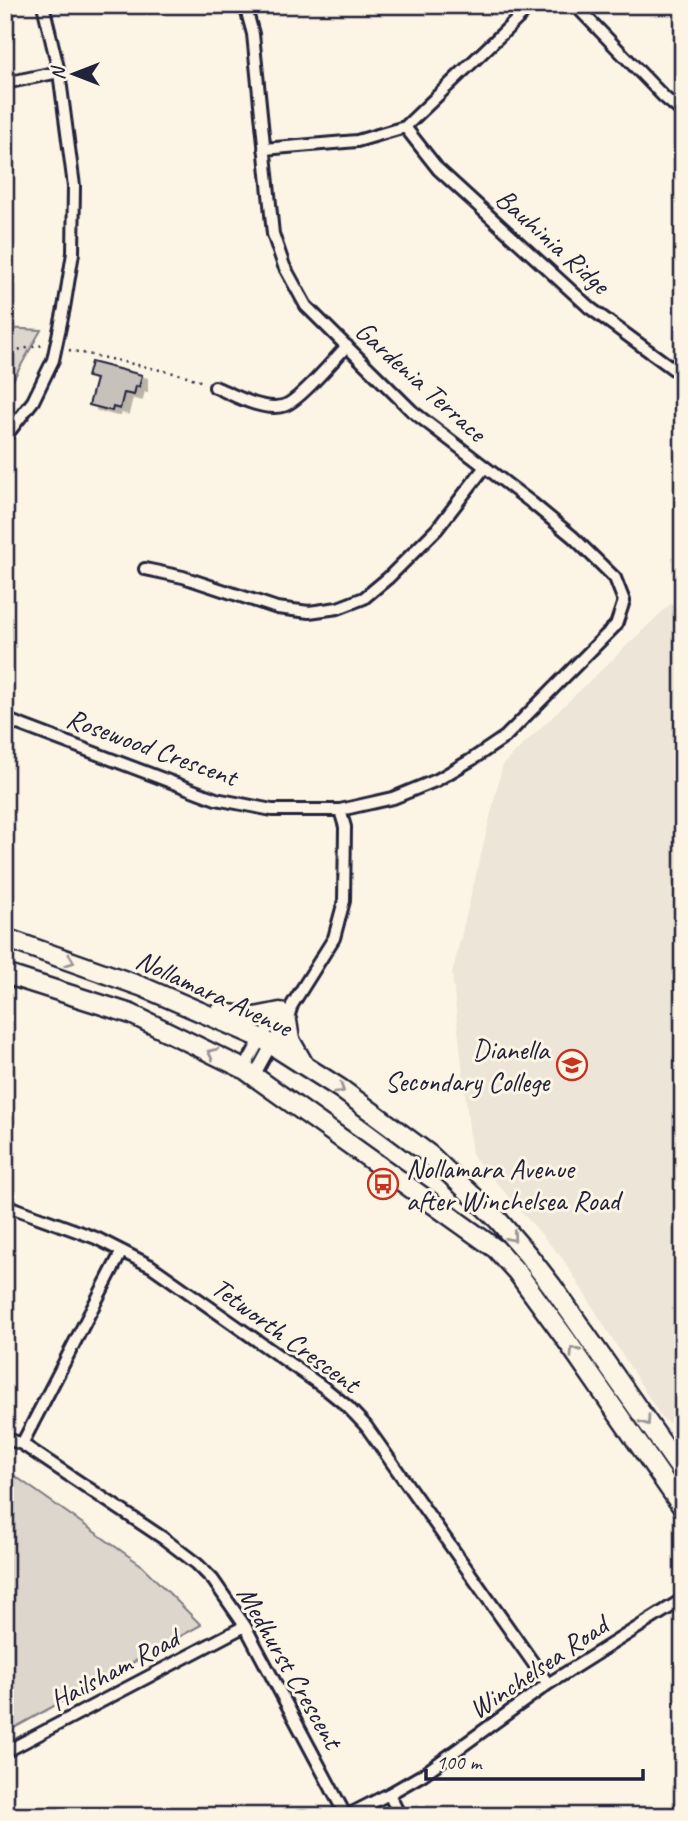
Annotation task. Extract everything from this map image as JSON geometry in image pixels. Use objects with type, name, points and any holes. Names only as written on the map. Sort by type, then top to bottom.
[{"type":"main road","name":"Nollamara Avenue","points":[[5,938],[143,987],[266,1041],[341,1089],[418,1145],[498,1220],[528,1255],[683,1473]]},
{"type":"main road","name":"Nollamara Avenue","points":[[5,974],[131,1014],[249,1072],[496,1249],[517,1272],[683,1508]]},
{"type":"main road","points":[[198,1011],[255,1017],[286,1013],[290,1040],[305,1067]]},
{"type":"main road","points":[[418,1145],[429,1164],[459,1196],[459,1201],[450,1215]]},
{"type":"street","points":[[5,437],[33,401],[53,360],[73,253],[74,186],[59,72],[43,5]]},
{"type":"street","name":"Gardenia Terrace","points":[[245,5],[253,34],[273,234],[284,266],[306,306],[412,411],[573,537],[615,578],[624,601]]},
{"type":"street","points":[[264,149],[357,141],[405,127],[532,5]]},
{"type":"street","points":[[575,5],[664,97],[683,113]]},
{"type":"street","points":[[5,83],[59,72]]},
{"type":"street","name":"Bauhinia Ridge","points":[[405,127],[438,169],[590,308],[683,376]]},
{"type":"street","points":[[215,387],[264,406],[284,406],[303,392],[347,346]]},
{"type":"street","points":[[145,569],[183,577],[277,608],[309,612],[338,608],[364,598],[388,578],[437,529],[485,468]]},
{"type":"street","name":"Rosewood Crescent","points":[[5,719],[216,799],[272,810],[340,810],[393,798],[437,780],[505,737],[616,625],[624,601]]},
{"type":"street","points":[[249,1072],[266,1041],[334,938],[345,901],[345,827],[340,810]]},
{"type":"street","name":"Tetworth Crescent","points":[[5,1205],[96,1238],[151,1266],[348,1407],[366,1426],[548,1684]]},
{"type":"street","points":[[22,1444],[121,1251]]},
{"type":"street","name":"Medhurst Crescent","points":[[5,1438],[22,1444],[163,1538],[213,1580],[244,1626],[346,1816]]},
{"type":"street","name":"Winchelsea Road","points":[[346,1816],[422,1774],[548,1684],[683,1599]]},
{"type":"street","name":"Hailsham Road","points":[[5,1752],[244,1626]]},
{"type":"street","points":[[389,1794],[400,1816]]},
{"type":"path","points":[[5,352],[47,344]]},
{"type":"path","points":[[69,349],[187,376],[215,387]]},
{"type":"shaded area","points":[[5,328],[41,330],[5,394]]},
{"type":"shaded area","name":"Dianella Secondary College","points":[[683,592],[683,1433],[661,1417],[563,1259],[472,1155],[452,974],[503,764]]},
{"type":"shaded area","points":[[5,1469],[140,1564],[201,1625],[5,1733]]},
{"type":"building","points":[[91,362],[142,375],[134,395],[124,393],[120,409],[113,407],[112,411],[89,405],[96,379],[87,377]]},
{"type":"place","name":"Dianella Secondary College","points":[[572,1065]]},
{"type":"place","name":"Nollamara Avenue after Winchelsea Road","points":[[383,1184]]}]
